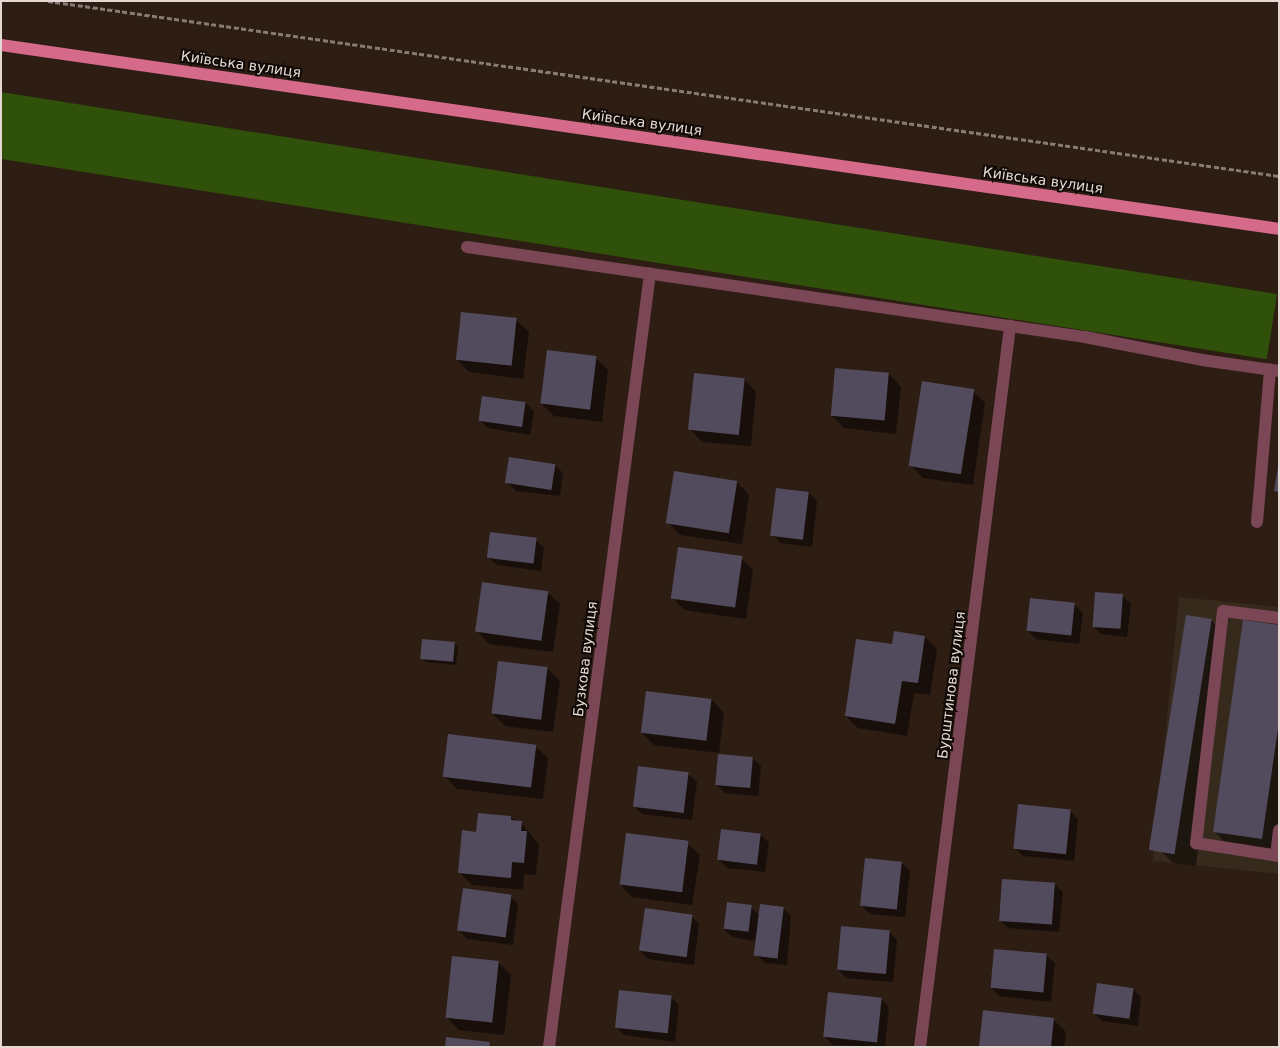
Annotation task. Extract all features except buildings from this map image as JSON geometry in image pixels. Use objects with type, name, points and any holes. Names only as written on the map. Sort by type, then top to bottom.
[{"type":"main road","name":"Київська вулиця","points":[[1,45],[1279,229]]},
{"type":"street","points":[[467,247],[1010,326],[1275,370],[1256,522]]},
{"type":"street","name":"Бузкова вулиця","points":[[548,1047],[650,274]]},
{"type":"street","name":"Бурштинова вулиця","points":[[920,1047],[1010,326]]},
{"type":"street","points":[[1279,618],[1223,611],[1196,844],[1277,855],[1279,830]]},
{"type":"path","points":[[48,1],[1279,176]]},
{"type":"shaded area","points":[[1179,597],[1279,607],[1279,874],[1153,861]]},
{"type":"green space","points":[[1,92],[1277,294],[1267,359],[1,159]]}]
